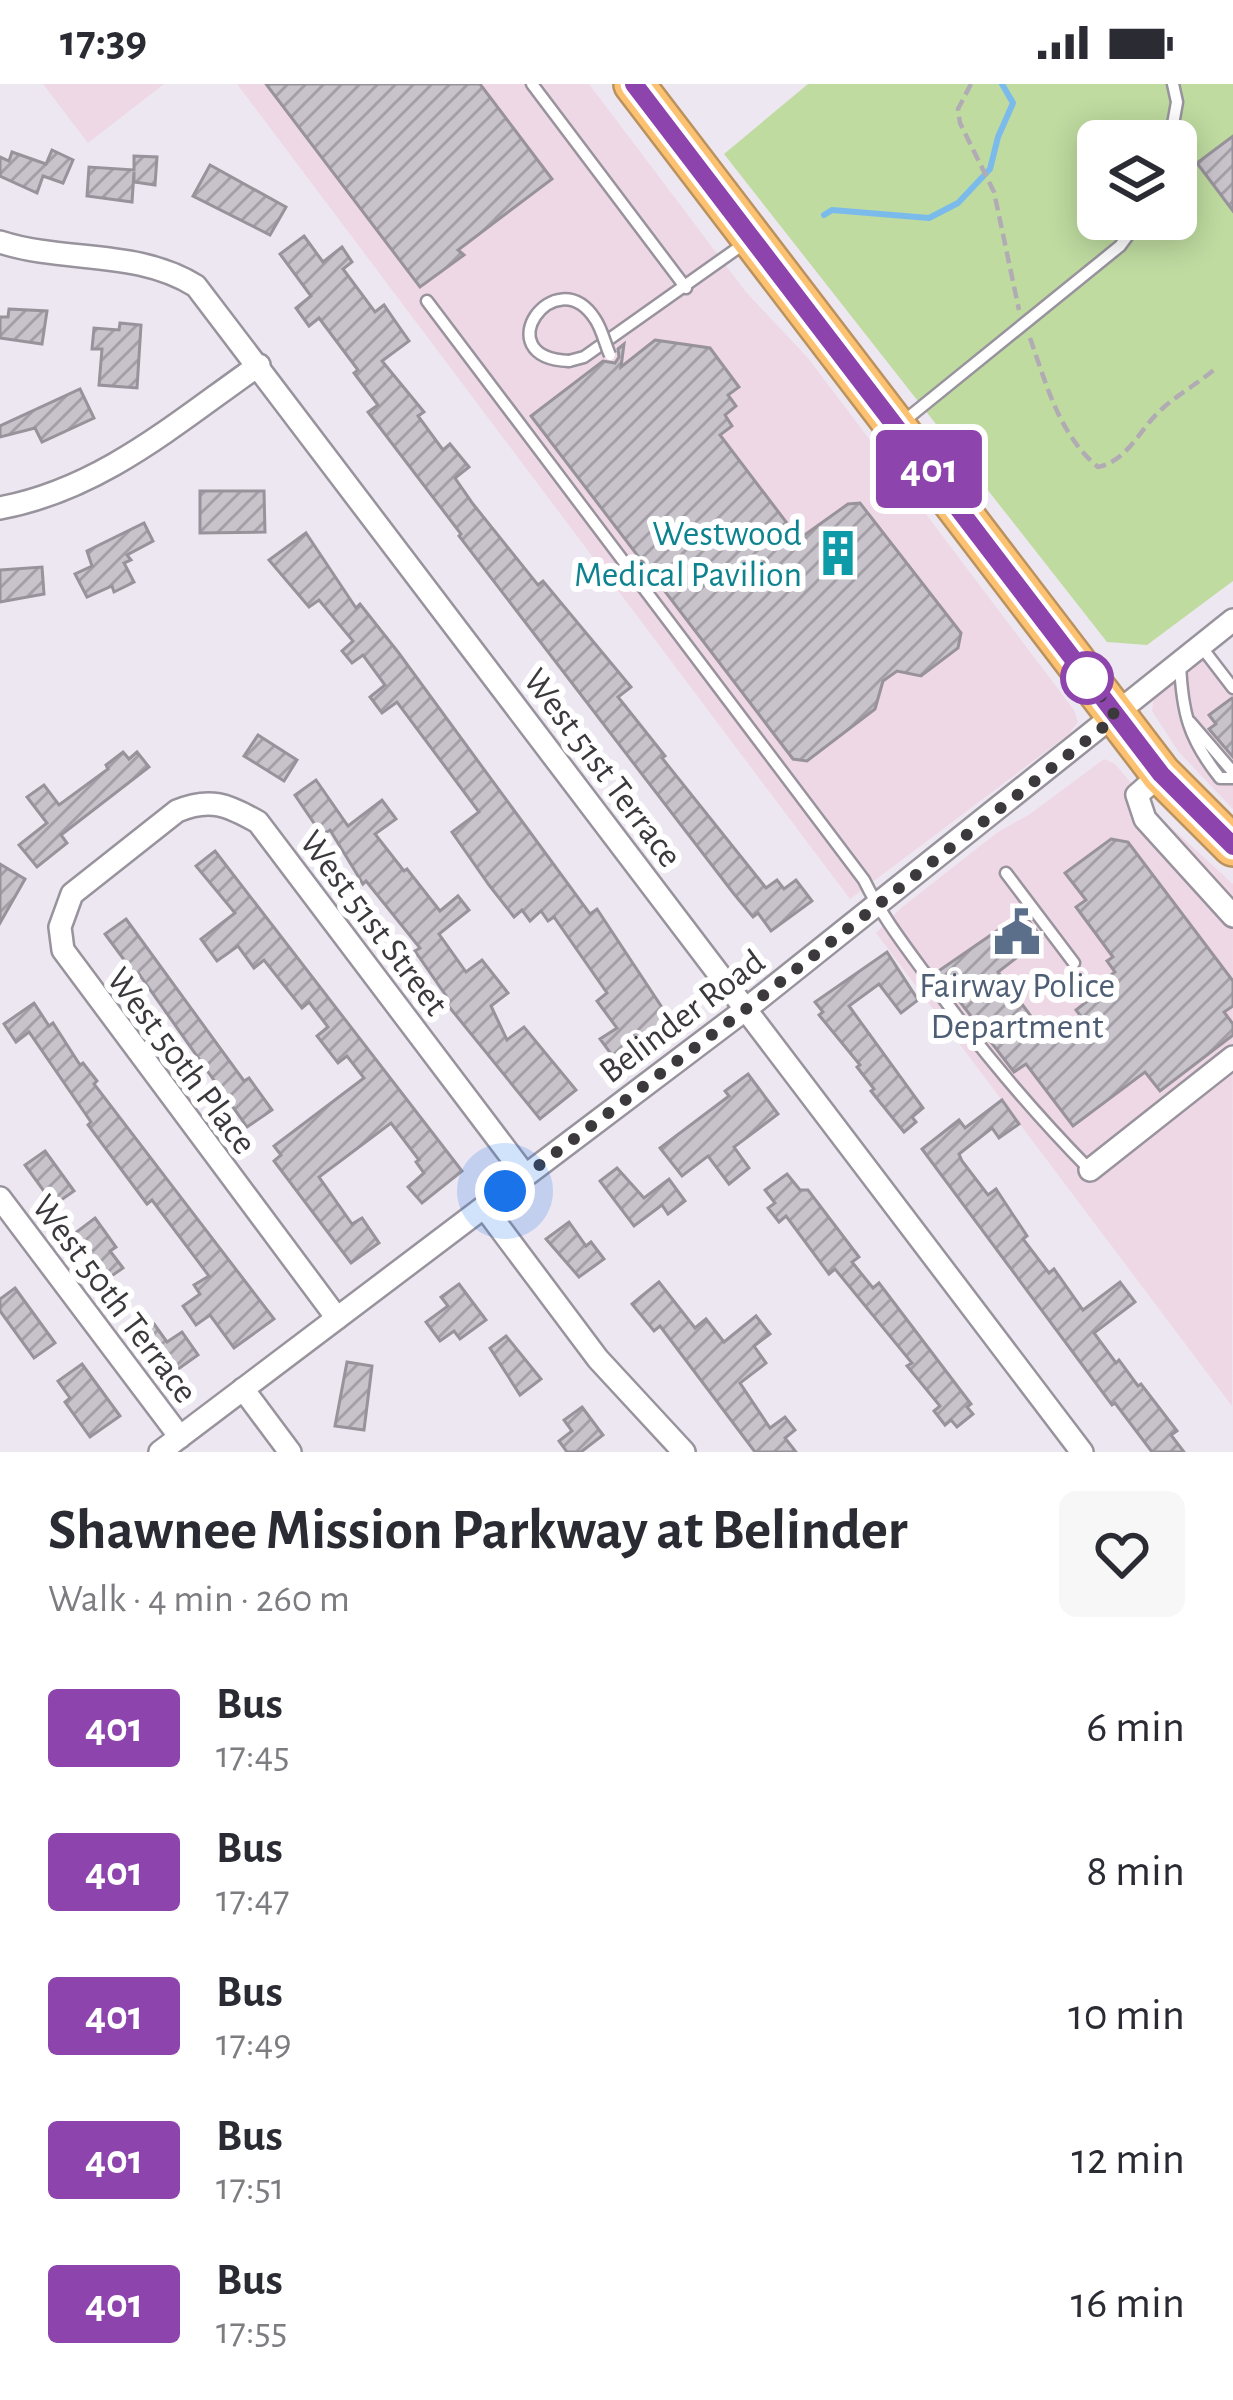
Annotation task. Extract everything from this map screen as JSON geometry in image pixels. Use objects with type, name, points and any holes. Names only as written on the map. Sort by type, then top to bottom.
[{"type":"highway","points":[[634,84],[1116,717],[1161,774],[1233,845]]},
{"type":"street","name":"West 51st Terrace","points":[[0,242],[33,251],[169,268],[196,286],[1082,1452]]},
{"type":"street","points":[[0,508],[67,489],[108,470],[259,365]]},
{"type":"street","name":"Belinder Road","points":[[160,1452],[746,1009],[1233,620]]},
{"type":"street","points":[[1161,774],[1137,795],[1145,819],[1233,916]]},
{"type":"street","name":"West 51st Street","points":[[134,844],[177,811],[197,802],[225,803],[258,822],[525,1174]]},
{"type":"street","name":"West 50th Place","points":[[134,844],[72,894],[59,927],[63,950],[77,975],[337,1318]]},
{"type":"street","points":[[1090,1170],[1233,1057]]},
{"type":"street","name":"West 50th Terrace","points":[[0,1198],[180,1437]]},
{"type":"street","points":[[484,1208],[598,1360],[684,1452]]},
{"type":"street","name":"West 50th Terrace","points":[[243,1389],[290,1452]]},
{"type":"lane","points":[[532,84],[686,288]]},
{"type":"lane","points":[[1173,84],[1177,102],[1174,120]]},
{"type":"lane","points":[[610,355],[594,316],[574,303],[551,302],[532,316],[530,338],[537,351],[556,361],[584,357],[644,312],[686,288],[752,238]]},
{"type":"lane","points":[[897,427],[1124,240]]},
{"type":"lane","points":[[427,301],[864,880],[876,906],[1026,1106],[1090,1170]]},
{"type":"lane","points":[[1200,645],[1233,688]]},
{"type":"lane","points":[[1180,660],[1182,702],[1196,748],[1220,778],[1233,775]]},
{"type":"lane","points":[[1006,873],[1074,962]]},
{"type":"path","points":[[971,84],[958,109],[960,123],[989,182],[1015,301],[1053,403],[1085,457],[1098,467],[1111,464],[1160,410],[1216,368]]},
{"type":"shaded area","points":[[43,84],[164,84],[88,143]]},
{"type":"shaded area","points":[[237,84],[589,84],[746,292],[808,358],[1074,710],[1078,722],[1069,734],[850,899]]},
{"type":"shaded area","points":[[1209,649],[1233,679],[1233,809],[1178,751],[1152,711],[1154,696]]},
{"type":"shaded area","points":[[1104,759],[1115,764],[1162,819],[1233,884],[1232,1406],[876,933],[998,832]]},
{"type":"green space","points":[[808,84],[1233,84],[1233,581],[1147,645],[1107,642],[724,154]]},
{"type":"building","points":[[266,84],[480,84],[552,179],[458,250],[464,255],[420,287]]},
{"type":"building","points":[[1233,136],[1233,211],[1197,163]]},
{"type":"building","points":[[52,150],[73,160],[63,183],[43,176],[37,193],[0,176],[0,157],[9,161],[12,152],[46,164]]},
{"type":"building","points":[[134,156],[157,157],[155,185],[134,182],[134,172],[132,202],[87,196],[89,167],[134,170]]},
{"type":"building","points":[[210,165],[286,207],[270,235],[193,196]]},
{"type":"building","points":[[304,236],[323,262],[342,247],[352,262],[343,269],[375,312],[384,305],[409,341],[382,361],[424,412],[418,416],[443,450],[450,444],[469,467],[455,478],[473,504],[538,585],[543,581],[631,687],[618,697],[665,756],[662,758],[766,888],[777,880],[784,889],[796,880],[812,901],[771,931],[734,894],[459,536],[368,412],[378,405],[319,318],[309,326],[296,308],[311,296],[280,254]]},
{"type":"building","points":[[9,309],[47,311],[42,344],[0,338],[0,317],[8,317]]},
{"type":"building","points":[[120,323],[141,325],[137,388],[99,385],[102,349],[92,349],[94,328],[119,330]]},
{"type":"building","points":[[655,340],[710,348],[739,387],[728,395],[736,406],[725,415],[732,426],[720,435],[799,539],[848,504],[860,503],[961,633],[958,648],[921,676],[897,671],[883,681],[875,709],[807,761],[793,759],[531,416],[603,361],[615,363],[624,344],[621,367]]},
{"type":"building","points":[[80,389],[94,418],[42,442],[35,428],[0,437],[0,426]]},
{"type":"building","points":[[200,491],[264,491],[265,532],[200,533]]},
{"type":"building","points":[[144,523],[153,541],[127,555],[131,560],[124,563],[134,582],[87,597],[75,574],[92,566],[87,551]]},
{"type":"building","points":[[306,533],[356,608],[360,604],[398,652],[590,914],[597,909],[669,1018],[614,1058],[600,1039],[617,1028],[597,1001],[607,993],[554,917],[548,921],[541,911],[530,921],[522,910],[514,917],[489,885],[452,832],[479,812],[397,702],[382,713],[370,697],[385,685],[363,655],[352,663],[342,651],[353,641],[319,600],[309,607],[269,560]]},
{"type":"building","points":[[42,567],[44,594],[0,602],[0,570]]},
{"type":"building","points":[[1233,698],[1233,757],[1209,729],[1216,724],[1209,715]]},
{"type":"building","points":[[258,735],[297,760],[284,781],[244,756]]},
{"type":"building","points":[[123,752],[129,759],[137,752],[149,767],[61,835],[67,843],[37,867],[19,845],[47,823],[27,797],[44,785],[59,805]]},
{"type":"building","points":[[316,780],[348,826],[382,800],[396,819],[375,834],[404,871],[440,911],[458,896],[469,910],[439,934],[466,972],[482,960],[508,993],[491,1006],[507,1040],[524,1027],[576,1090],[540,1119],[446,1003],[449,1000],[415,951],[420,948],[366,881],[363,884],[330,830],[322,835],[295,795]]},
{"type":"building","points":[[1111,839],[1128,842],[1233,981],[1233,1006],[1224,1012],[1233,1024],[1233,1035],[1160,1091],[1145,1072],[1073,1126],[1026,1064],[1014,1072],[937,972],[1023,913],[1042,938],[998,972],[1048,1039],[1080,1015],[1076,1010],[1104,988],[1100,983],[1115,972],[1107,961],[1113,957],[1076,907],[1086,900],[1065,873]]},
{"type":"building","points":[[215,851],[462,1171],[422,1203],[408,1187],[424,1173],[419,1160],[391,1123],[319,1177],[352,1224],[362,1218],[379,1243],[351,1263],[274,1161],[281,1155],[274,1146],[364,1078],[347,1056],[338,1063],[317,1036],[328,1027],[309,1002],[302,1008],[264,960],[254,968],[238,946],[217,961],[201,939],[235,913],[196,866]]},
{"type":"building","points":[[0,864],[25,879],[0,923]]},
{"type":"building","points":[[126,919],[244,1081],[249,1078],[272,1110],[247,1127],[139,974],[105,934]]},
{"type":"building","points":[[887,952],[918,1000],[901,1013],[879,984],[849,1006],[923,1108],[904,1132],[871,1091],[860,1065],[819,1015],[823,1012],[815,1002]]},
{"type":"building","points":[[34,1003],[274,1319],[234,1348],[210,1315],[196,1325],[183,1306],[200,1294],[194,1285],[209,1276],[88,1125],[91,1122],[29,1032],[16,1042],[4,1024]]},
{"type":"building","points":[[748,1074],[778,1114],[734,1147],[749,1168],[729,1184],[708,1156],[682,1176],[660,1148],[729,1096],[725,1091]]},
{"type":"building","points":[[1002,1100],[1019,1124],[999,1138],[992,1128],[959,1154],[962,1161],[988,1195],[996,1189],[1027,1236],[1023,1239],[1049,1273],[1054,1269],[1083,1310],[1120,1282],[1135,1302],[1094,1333],[1177,1431],[1171,1435],[1184,1452],[1152,1452],[922,1149],[959,1120],[965,1128]]},
{"type":"building","points":[[45,1151],[74,1191],[54,1205],[25,1165]]},
{"type":"building","points":[[617,1168],[644,1198],[669,1179],[685,1201],[668,1214],[662,1205],[634,1226],[600,1181]]},
{"type":"building","points":[[787,1174],[800,1190],[808,1190],[859,1257],[852,1262],[873,1288],[879,1283],[971,1404],[967,1407],[973,1414],[957,1427],[951,1420],[945,1425],[934,1411],[940,1406],[907,1366],[912,1363],[835,1269],[829,1274],[786,1216],[779,1222],[768,1208],[775,1203],[765,1190]]},
{"type":"building","points":[[95,1218],[116,1247],[110,1251],[123,1268],[107,1279],[74,1234]]},
{"type":"building","points":[[569,1222],[586,1246],[591,1242],[604,1259],[579,1277],[546,1239]]},
{"type":"building","points":[[659,1282],[695,1328],[706,1319],[724,1342],[756,1316],[770,1334],[754,1346],[766,1363],[740,1383],[770,1428],[785,1417],[795,1430],[785,1438],[796,1452],[755,1452],[660,1326],[654,1331],[632,1304]]},
{"type":"building","points":[[459,1284],[486,1320],[460,1339],[454,1331],[440,1341],[426,1322],[448,1306],[441,1297]]},
{"type":"building","points":[[15,1288],[55,1343],[34,1358],[0,1311],[0,1299]]},
{"type":"building","points":[[154,1324],[167,1342],[182,1332],[198,1355],[167,1377],[137,1336]]},
{"type":"building","points":[[506,1336],[541,1379],[520,1395],[490,1348]]},
{"type":"building","points":[[347,1362],[372,1366],[364,1430],[335,1426]]},
{"type":"building","points":[[82,1364],[120,1416],[90,1437],[65,1402],[70,1398],[58,1381]]},
{"type":"building","points":[[582,1407],[603,1435],[581,1452],[567,1452],[559,1441],[572,1431],[564,1420]]},
{"type":"waterway","points":[[824,215],[832,210],[929,218],[958,203],[990,169],[1013,103],[1002,84]]},
{"type":"bus line","name":"401","points":[[634,84],[1116,717],[1196,813],[1233,846]]},
{"type":"place","name":"Westwood Medical Pavilion","points":[[838,553]]},
{"type":"place","name":"Fairway Police Department","points":[[1017,932]]},
{"type":"route","points":[[505,1191],[746,1009],[1116,717],[1087,678]]}]
